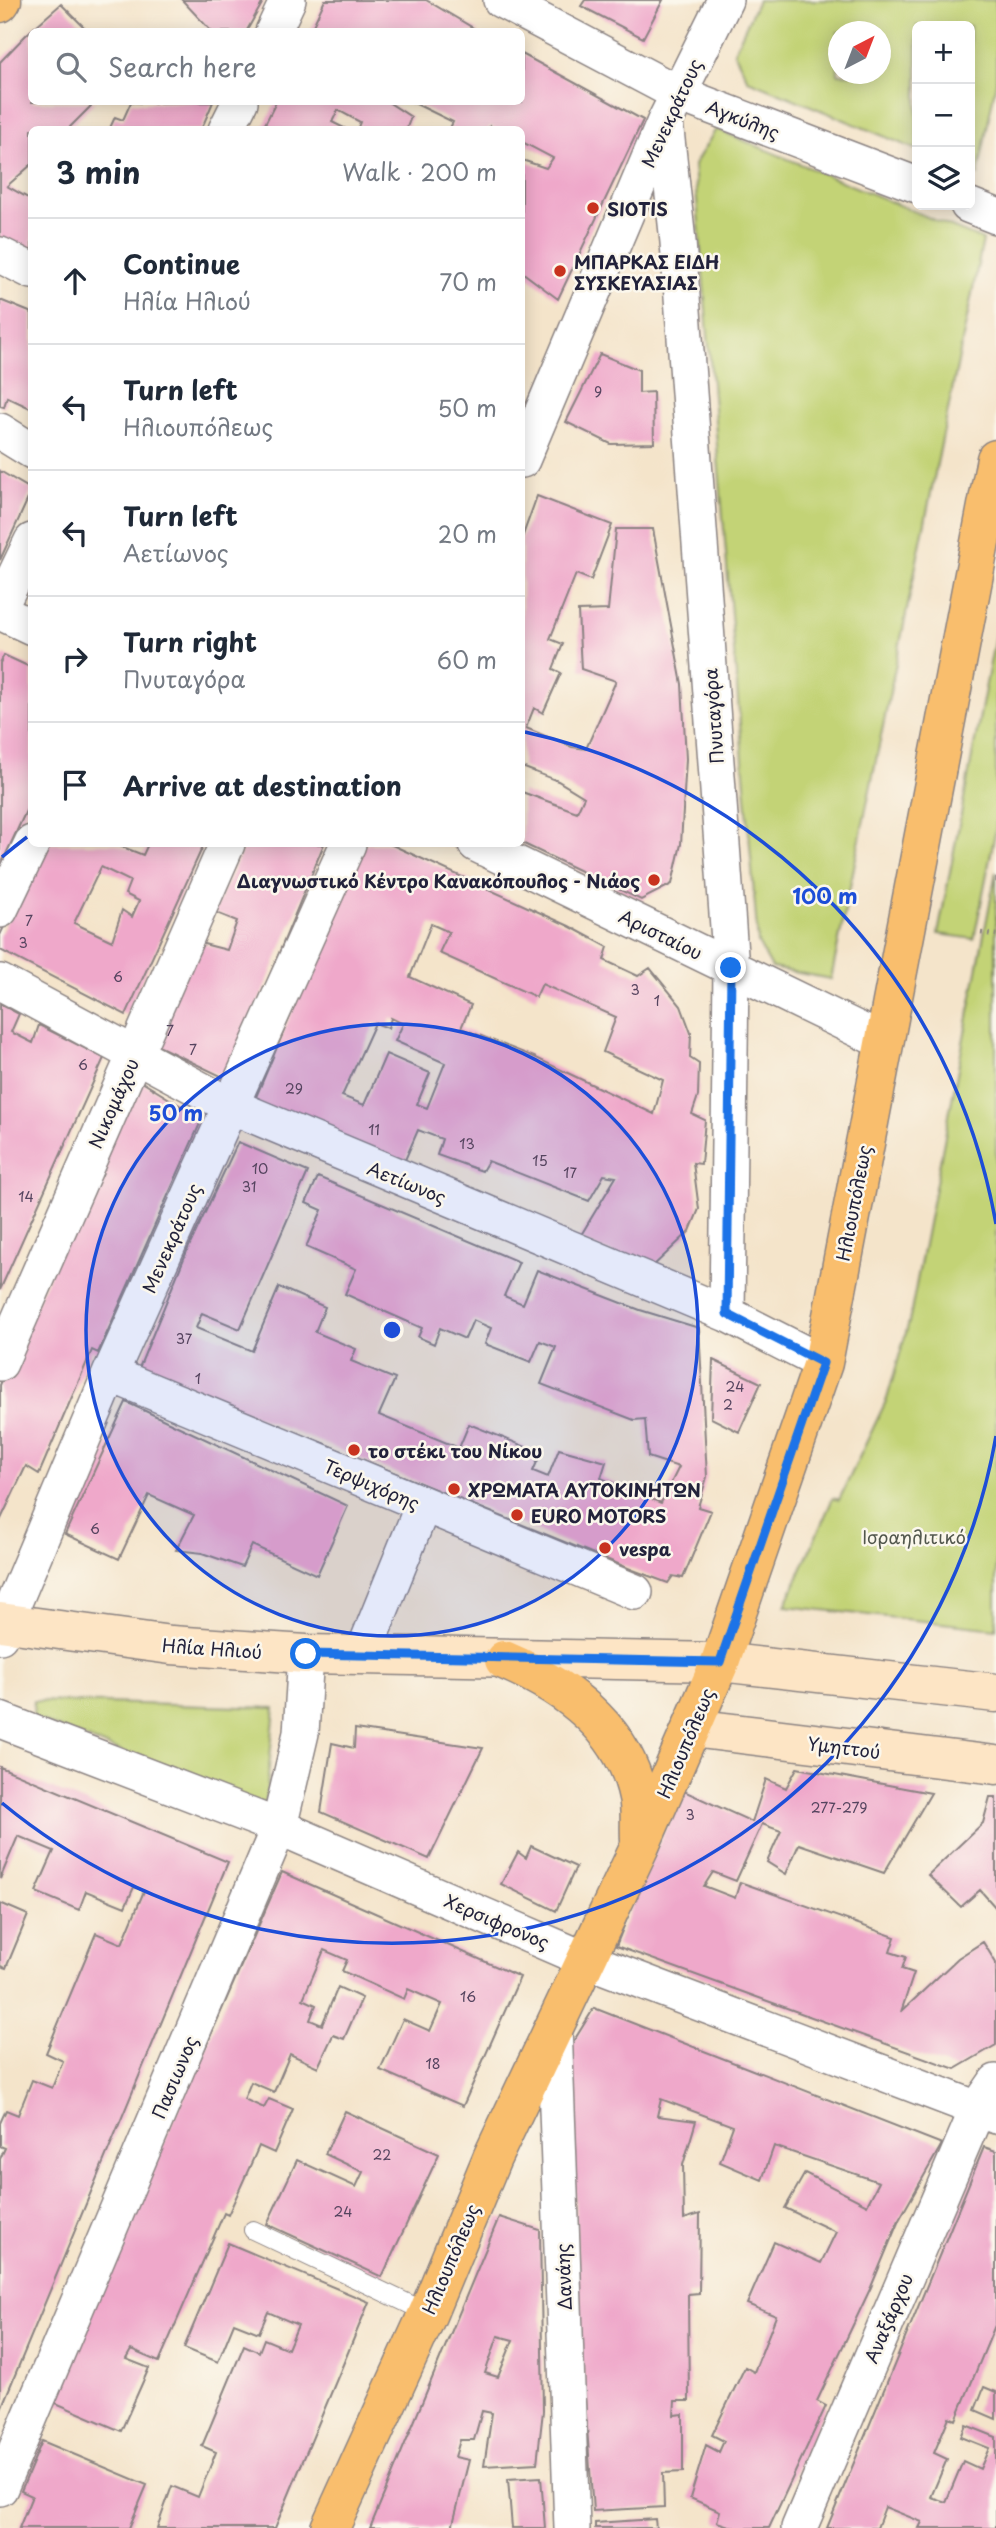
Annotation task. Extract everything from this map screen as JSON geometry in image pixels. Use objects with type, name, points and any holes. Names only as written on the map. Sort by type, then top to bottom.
[{"type":"main road","name":"Ηλιουπόλεως","points":[[330,2528],[428,2312],[492,2158],[584,1959],[640,1846],[720,1662],[823,1363],[996,460]]},
{"type":"main road","name":"Ηλία Ηλιού","points":[[2,1627],[171,1646],[306,1654],[504,1660],[720,1662]]},
{"type":"main road","points":[[504,1660],[545,1678],[574,1698],[607,1731],[625,1756],[638,1797],[640,1846]]},
{"type":"main road","points":[[720,1662],[996,1693]]},
{"type":"main road","name":"Υμηττού","points":[[692,1728],[996,1765]]},
{"type":"street","points":[[275,28],[288,0]]},
{"type":"street","name":"Αγκύλης","points":[[501,0],[672,107],[912,183]]},
{"type":"street","name":"Μενεκράτους","points":[[525,453],[672,107],[725,0]]},
{"type":"street","points":[[228,126],[238,105]]},
{"type":"street","name":"Πνυταγόρα","points":[[672,107],[678,242],[731,968],[727,1314]]},
{"type":"street","points":[[975,208],[996,216]]},
{"type":"street","points":[[0,256],[28,269]]},
{"type":"street","points":[[0,431],[28,448]]},
{"type":"street","points":[[28,550],[0,610],[28,625]]},
{"type":"street","points":[[0,910],[31,847]]},
{"type":"street","name":"Νικομάχου","points":[[0,1363],[226,847]]},
{"type":"street","name":"Μενεκράτους","points":[[2,1627],[110,1374],[347,847]]},
{"type":"street","name":"Αρισταίου","points":[[482,847],[884,1042]]},
{"type":"street","name":"Αετίωνος","points":[[0,982],[136,1052],[231,1106],[727,1314],[823,1363]]},
{"type":"street","name":"Τερψιχόρης","points":[[110,1374],[635,1592]]},
{"type":"street","points":[[362,1656],[423,1505]]},
{"type":"street","name":"Πασιωνος","points":[[0,2488],[279,1827],[302,1733],[306,1654]]},
{"type":"street","name":"Χερσιφρονος","points":[[0,1720],[279,1827],[584,1959],[990,2102]]},
{"type":"street","name":"Δανάης","points":[[554,2025],[572,2528]]},
{"type":"street","name":"Αναξάρχου","points":[[799,2528],[930,2217],[990,2102]]},
{"type":"lane","points":[[253,2230],[428,2312]]},
{"type":"path","points":[[981,933],[996,935]]},
{"type":"green space","points":[[758,0],[996,0],[996,82],[978,175],[975,174],[975,21],[912,21],[912,148],[748,80],[734,52]]},
{"type":"green space","points":[[716,129],[983,240],[831,979],[772,968],[758,943],[694,165]]},
{"type":"green space","points":[[996,632],[996,828],[974,939],[938,934]]},
{"type":"green space","name":"Ισραηλιτικό","points":[[996,872],[996,1629],[785,1606],[833,1498],[839,1500],[887,1399],[909,1322]]},
{"type":"green space","points":[[34,1701],[275,1708],[265,1807],[33,1718]]},
{"type":"building","points":[[182,0],[264,0],[248,28],[208,28]]},
{"type":"building","points":[[325,0],[426,0],[473,28],[312,28]]},
{"type":"building","points":[[585,0],[663,0],[643,38],[581,6]]},
{"type":"building","points":[[61,4],[85,28],[34,28]]},
{"type":"building","points":[[27,34],[28,105],[92,105],[71,126],[28,126],[28,168],[7,186],[28,198],[28,252],[0,239],[0,62]]},
{"type":"building","points":[[525,56],[643,120],[558,299],[525,274],[525,161],[546,168],[553,158],[525,144],[525,126],[451,126],[453,122],[418,105],[525,105]]},
{"type":"building","points":[[130,105],[212,105],[203,126],[111,126],[115,117],[123,120]]},
{"type":"building","points":[[274,105],[393,105],[411,117],[408,126],[358,126],[360,122],[338,110],[332,122],[340,126],[264,126]]},
{"type":"building","points":[[0,300],[28,311],[28,407],[7,397],[4,407],[0,406]]},
{"type":"building","points":[[600,354],[639,370],[639,393],[653,392],[654,443],[611,444],[566,422]]},
{"type":"building","points":[[0,471],[28,488],[28,499],[0,560]]},
{"type":"building","points":[[537,496],[612,525],[591,580],[576,574],[550,639],[563,644],[553,669],[561,673],[543,713],[534,708],[526,728],[572,747],[586,749],[616,681],[581,669],[578,611],[608,610],[616,529],[653,529],[682,684],[686,759],[681,844],[672,884],[641,900],[525,844],[525,793],[577,812],[584,797],[558,781],[525,768],[525,530]]},
{"type":"building","points":[[4,655],[28,666],[28,807],[0,867],[0,663]]},
{"type":"building","points":[[43,847],[123,847],[143,855],[147,847],[203,847],[126,1015],[0,950],[0,935]],"holes":[[[101,867],[130,881],[125,894],[139,901],[132,917],[122,910],[112,941],[74,923]]]},
{"type":"building","points":[[244,847],[323,847],[227,1079],[150,1042],[196,942],[227,950],[237,921],[214,912]]},
{"type":"building","points":[[362,847],[397,847],[569,926],[608,947],[604,960],[638,976],[650,968],[681,1006],[691,1033],[690,1058],[699,1064],[698,1096],[692,1114],[705,1120],[701,1164],[693,1163],[699,1209],[690,1231],[651,1268],[578,1240],[616,1177],[604,1175],[589,1201],[488,1161],[482,1171],[437,1155],[442,1139],[418,1130],[402,1167],[253,1104]],"holes":[[[431,924],[449,932],[439,953],[536,997],[542,984],[616,1017],[603,1052],[663,1080],[654,1114],[534,1057],[461,1028],[471,1005],[410,977]],[[391,1018],[403,1024],[395,1041],[445,1063],[427,1108],[417,1104],[430,1073],[386,1054],[364,1105],[342,1096],[375,1023],[388,1028]]]},
{"type":"building","points":[[0,1004],[19,1014],[11,1032],[33,1043],[39,1025],[104,1058],[0,1290]]},
{"type":"building","points":[[137,1079],[202,1119],[98,1353],[92,1350],[39,1474],[26,1466],[0,1521],[0,1385]]},
{"type":"building","points":[[238,1142],[308,1172],[240,1329],[202,1313],[196,1328],[252,1351],[279,1287],[325,1307],[315,1332],[356,1349],[351,1361],[395,1379],[379,1415],[459,1448],[469,1424],[541,1453],[533,1471],[548,1477],[559,1449],[606,1462],[601,1478],[661,1503],[679,1467],[648,1457],[645,1419],[634,1420],[541,1384],[556,1347],[540,1341],[531,1362],[485,1344],[491,1328],[473,1320],[465,1339],[440,1328],[434,1344],[418,1337],[422,1328],[345,1294],[356,1269],[306,1247],[322,1210],[306,1203],[318,1177],[519,1262],[504,1296],[523,1304],[537,1270],[640,1310],[699,1328],[707,1477],[698,1507],[711,1511],[683,1578],[673,1576],[668,1583],[633,1570],[139,1368],[187,1251]]},
{"type":"building","points":[[713,1360],[761,1383],[739,1432],[711,1418]]},
{"type":"building","points":[[126,1402],[348,1506],[317,1575],[252,1545],[242,1567],[202,1553],[176,1550],[194,1515],[149,1495],[119,1559],[65,1534]]},
{"type":"building","points":[[355,1729],[483,1748],[429,1859],[321,1812],[332,1743],[354,1748]]},
{"type":"building","points":[[0,1767],[228,1862],[0,2411],[0,2159],[5,2148],[0,2146],[0,2123],[6,2110],[18,2115],[32,2080],[52,2088],[63,2061],[46,2053],[96,1933],[122,1944],[144,1891],[134,1887],[125,1907],[86,1891],[79,1910],[36,1892],[54,1851],[18,1836],[0,1879]]},
{"type":"building","points":[[797,1768],[931,1793],[884,1873],[799,1844],[786,1874],[767,1862],[781,1831],[762,1824],[736,1881],[713,1872],[704,1886],[735,1898],[740,1882],[895,1937],[890,1952],[906,1957],[902,1969],[914,1973],[901,2012],[958,1958],[983,1942],[996,1963],[996,2045],[955,2069],[616,1946],[649,1864],[684,1791],[752,1822],[766,1779],[786,1788]]},
{"type":"building","points":[[990,1797],[996,1797],[996,1908],[980,1890],[961,1907],[928,1875],[983,1823]]},
{"type":"building","points":[[531,1846],[576,1867],[556,1911],[501,1884],[518,1852],[526,1858]]},
{"type":"building","points":[[282,1872],[520,1977],[463,2106],[380,2070],[403,2019],[430,2031],[442,2004],[408,1989],[404,1999],[342,1971],[347,1960],[324,1950],[303,1999],[316,2005],[310,2020],[322,2025],[338,1987],[362,1998],[344,2039],[333,2035],[318,2067],[290,2054],[274,2092],[251,2082],[244,2099],[264,2108],[269,2099],[293,2109],[274,2153],[259,2146],[228,2215],[224,2213],[159,2362],[131,2350],[126,2359],[149,2368],[121,2431],[51,2401]]},
{"type":"building","points":[[0,1903],[28,1915],[6,1968],[0,1966]]},
{"type":"building","points":[[594,2008],[942,2144],[899,2220],[871,2287],[817,2401],[826,2406],[769,2528],[735,2528],[717,2522],[720,2511],[690,2498],[706,2445],[719,2452],[724,2441],[712,2435],[745,2367],[754,2372],[776,2316],[747,2304],[774,2242],[821,2263],[836,2232],[785,2208],[805,2173],[867,2205],[879,2182],[774,2146],[762,2180],[720,2162],[733,2126],[661,2099],[657,2116],[696,2121],[683,2165],[684,2219],[700,2214],[699,2293],[688,2294],[689,2401],[675,2401],[674,2415],[683,2414],[683,2472],[663,2473],[664,2507],[593,2511],[578,2300],[570,2047]]},
{"type":"building","points":[[345,2111],[439,2154],[382,2277],[267,2224],[297,2160],[356,2187],[363,2172],[325,2154]]},
{"type":"building","points":[[984,2147],[996,2151],[996,2323],[956,2420],[949,2417],[934,2453],[947,2459],[931,2497],[946,2502],[963,2461],[980,2469],[989,2448],[961,2437],[966,2425],[996,2437],[996,2528],[919,2528],[922,2522],[885,2507],[877,2528],[827,2528]]},
{"type":"building","points":[[499,2217],[540,2230],[543,2411],[537,2463],[484,2466],[492,2413],[482,2411],[474,2440],[460,2440],[455,2457],[469,2460],[452,2528],[370,2528]],"holes":[[[498,2336],[513,2340],[498,2377],[485,2373]]]},
{"type":"building","points":[[228,2243],[369,2302],[275,2528],[157,2528],[172,2486],[198,2497],[216,2452],[202,2446],[244,2345],[259,2352],[264,2339],[288,2349],[298,2325],[268,2312],[259,2333],[234,2323],[218,2362],[184,2348]]},
{"type":"building","points":[[984,2387],[996,2392],[996,2419],[975,2410]]},
{"type":"building","points":[[42,2441],[147,2485],[129,2528],[19,2528],[32,2496],[21,2491]]},
{"type":"building","points":[[541,2477],[545,2528],[512,2528],[508,2479]]},
{"type":"building","points":[[655,2519],[656,2528],[595,2528],[595,2523]]},
{"type":"place","name":"SIOTIS","points":[[593,208]]},
{"type":"place","name":"ΜΠΑΡΚΑΣ ΕΙΔΗ ΣΥΣΚΕΥΑΣΙΑΣ","points":[[560,271]]},
{"type":"place","name":"Διαγνωστικό Κέντρο Κανακόπουλος - Νιάος","points":[[654,880]]},
{"type":"place","name":"το στέκι του Νίκου","points":[[354,1450]]},
{"type":"place","name":"ΧΡΩΜΑΤΑ ΑΥΤΟΚΙΝΗΤΩΝ","points":[[454,1489]]},
{"type":"place","name":"EURO MOTORS","points":[[517,1515]]},
{"type":"place","name":"vespa","points":[[605,1548]]},
{"type":"route","points":[[306,1654],[504,1660],[720,1662],[823,1363],[727,1314],[731,968]]}]
